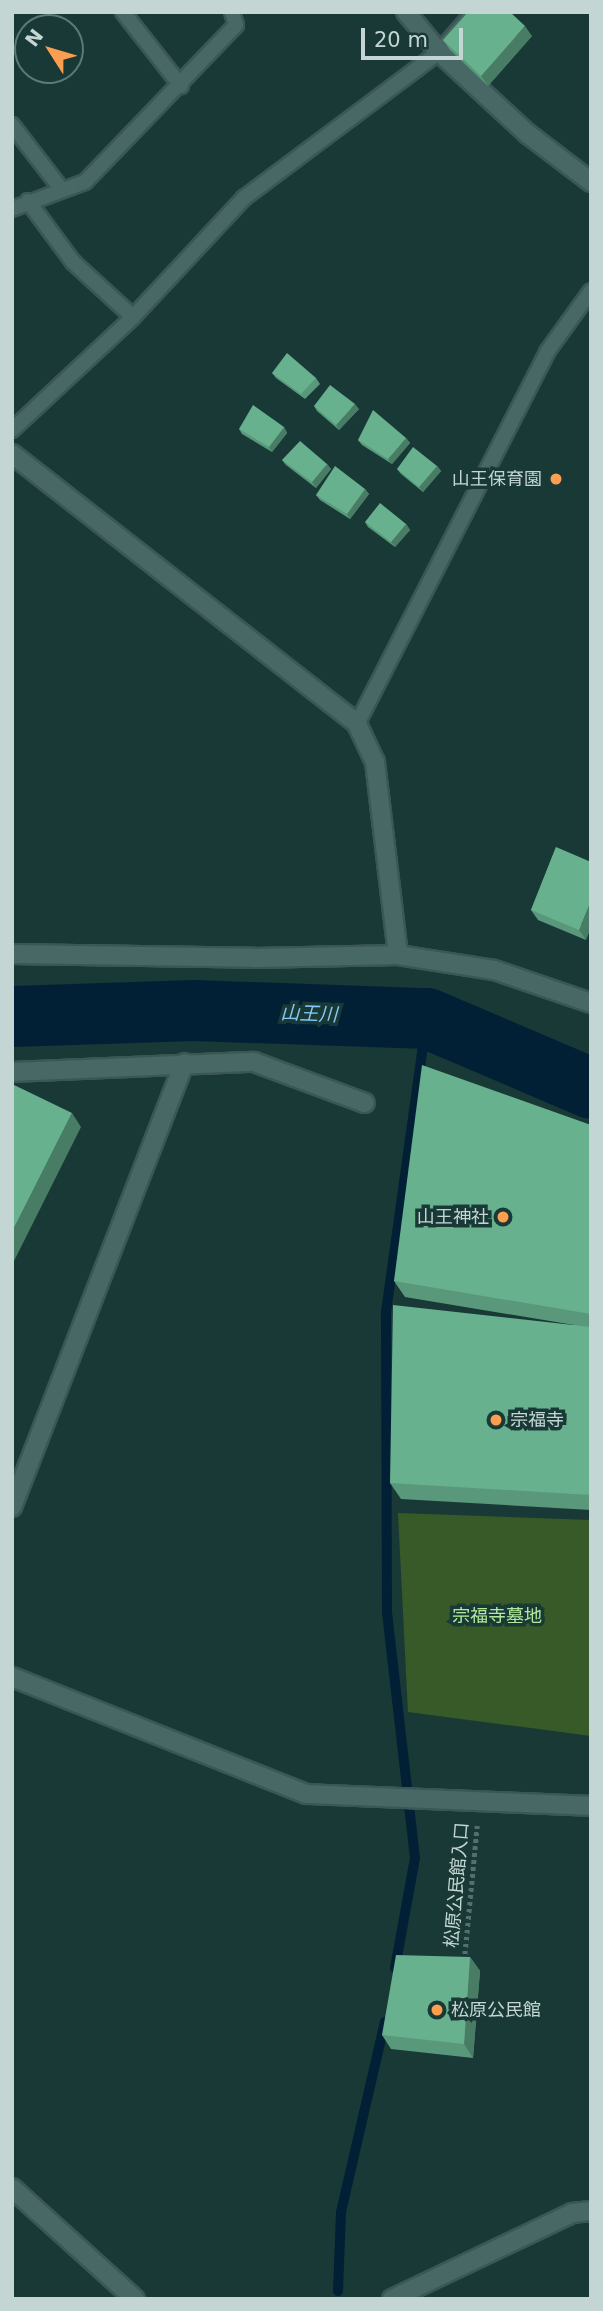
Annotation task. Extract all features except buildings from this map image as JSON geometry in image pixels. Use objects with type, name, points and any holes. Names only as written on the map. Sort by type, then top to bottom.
[{"type":"street","points":[[406,12],[439,52],[528,134],[591,182]]},
{"type":"street","points":[[12,454],[357,724],[375,762],[398,955]]},
{"type":"street","points":[[12,954],[242,958],[398,955],[494,970],[591,1003]]},
{"type":"street","points":[[12,1072],[254,1062],[365,1103]]},
{"type":"street","points":[[12,1507],[184,1063]]},
{"type":"street","points":[[12,1676],[306,1794],[371,1799],[451,1799],[591,1806]]},
{"type":"street","points":[[16,2197],[135,2299]]},
{"type":"street","points":[[392,2299],[572,2213],[591,2211]]},
{"type":"lane","points":[[123,12],[181,86]]},
{"type":"lane","points":[[12,209],[85,182],[181,86],[186,72],[236,25],[232,12]]},
{"type":"lane","points":[[12,430],[133,317],[244,198],[439,52],[474,12]]},
{"type":"lane","points":[[12,125],[62,190]]},
{"type":"lane","points":[[28,201],[74,262],[133,317]]},
{"type":"lane","points":[[357,724],[547,352],[591,291]]},
{"type":"path","name":"松原公民館入口","points":[[464,1970],[479,1801]]},
{"type":"green space","name":"宗福寺墓地","points":[[398,1513],[591,1520],[591,1736],[408,1712]]},
{"type":"waterway","name":"山王川","points":[[12,1016],[194,1010],[427,1018],[591,1088]]},
{"type":"waterway","points":[[395,1968],[415,1858],[387,1612],[386,1312],[427,1018]]},
{"type":"waterway","points":[[338,2291],[341,2212],[385,2022]]},
{"type":"place","name":"山王保育園","points":[[556,479]]},
{"type":"place","name":"山王神社","points":[[503,1217]]},
{"type":"place","name":"宗福寺","points":[[496,1420]]},
{"type":"place","name":"松原公民館","points":[[437,2010]]}]
